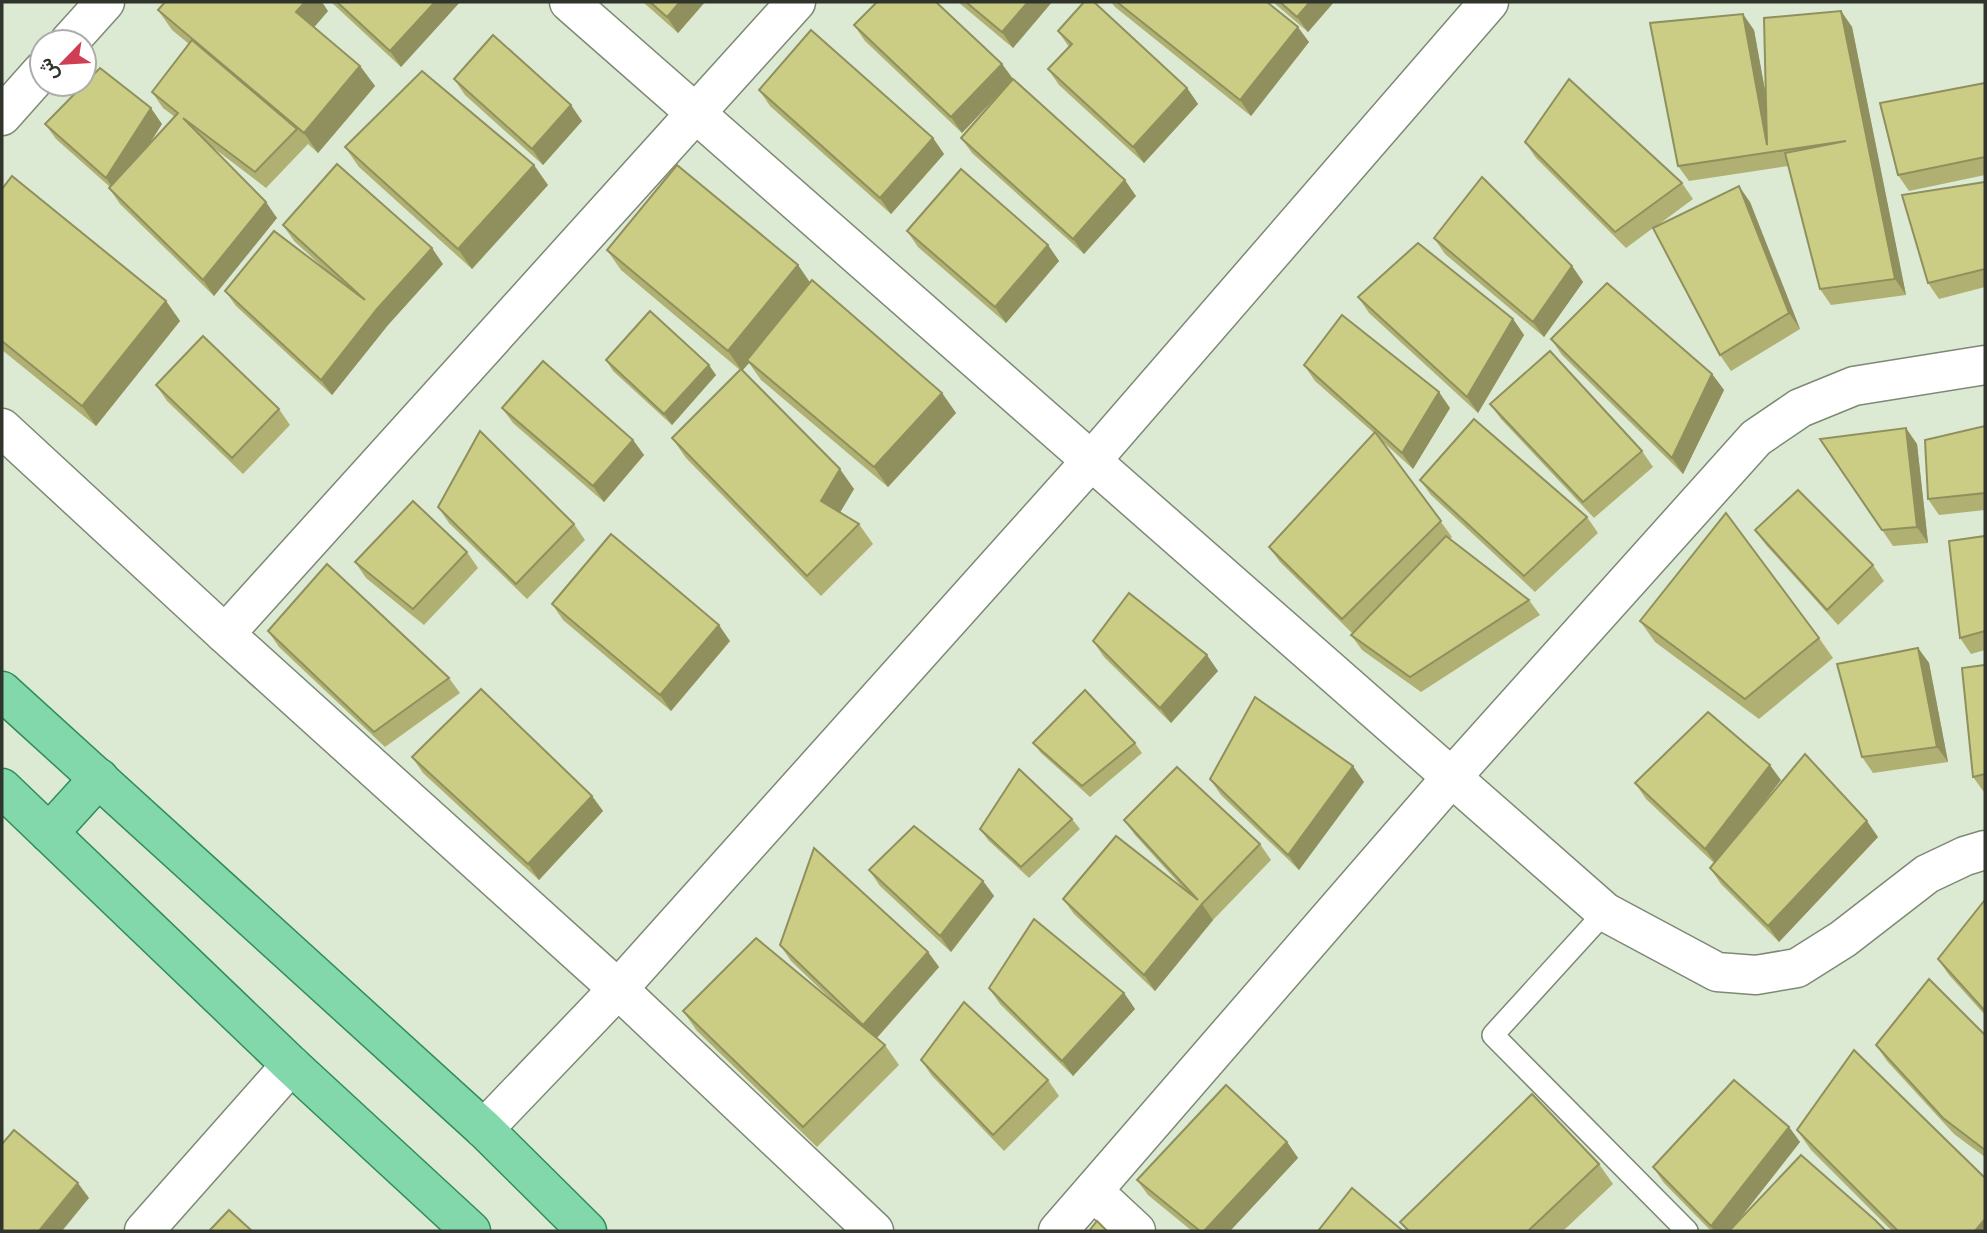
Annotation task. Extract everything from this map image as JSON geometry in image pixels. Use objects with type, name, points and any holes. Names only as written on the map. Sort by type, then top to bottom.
[{"type":"main road","points":[[2,691],[484,1129],[587,1231]]},
{"type":"main road","points":[[49,833],[99,778]]},
{"type":"main road","points":[[2,788],[291,1065],[471,1231]]},
{"type":"street","points":[[82,28],[105,2]]},
{"type":"street","points":[[569,2],[1450,779],[1605,912],[1717,972],[1756,975],[1797,968],[1843,939],[1927,873],[1985,850]]},
{"type":"street","points":[[225,634],[796,2]]},
{"type":"street","points":[[484,1129],[618,989],[1091,461],[1489,2]]},
{"type":"street","points":[[2,116],[28,87]]},
{"type":"street","points":[[1058,1231],[1450,779],[1756,438],[1800,408],[1854,386],[1985,365]]},
{"type":"street","points":[[2,428],[225,634],[618,989],[874,1231]]},
{"type":"street","points":[[144,1231],[291,1065]]},
{"type":"street","points":[[1093,1191],[1136,1231]]},
{"type":"lane","points":[[1605,912],[1493,1034],[1687,1231]]},
{"type":"building","points":[[165,2],[305,2],[296,12],[360,66],[304,133],[158,10]]},
{"type":"building","points":[[337,2],[435,2],[390,51]]},
{"type":"building","points":[[650,2],[680,2],[667,17]]},
{"type":"building","points":[[877,2],[936,2],[1002,64],[951,117],[854,25]]},
{"type":"building","points":[[966,2],[1028,2],[1002,32]]},
{"type":"building","points":[[1084,2],[1094,2],[1187,88],[1133,147],[1048,69],[1072,44],[1058,31]]},
{"type":"building","points":[[1117,2],[1267,2],[1298,27],[1240,100]]},
{"type":"building","points":[[1280,2],[1310,2],[1297,17]]},
{"type":"building","points":[[1841,11],[1895,279],[1820,289],[1785,153],[1846,141],[1678,166],[1650,23],[1743,14],[1767,145],[1764,18]]},
{"type":"building","points":[[811,30],[933,138],[880,198],[759,90]]},
{"type":"building","points":[[493,35],[571,105],[532,149],[454,79]]},
{"type":"building","points":[[192,40],[297,129],[255,172],[183,118],[266,202],[203,280],[109,188],[178,113],[152,92]]},
{"type":"building","points":[[100,68],[151,108],[106,178],[45,124],[71,98],[98,98]]},
{"type":"building","points":[[422,71],[534,165],[458,249],[345,147]]},
{"type":"building","points":[[1013,79],[1125,180],[1073,239],[961,138]]},
{"type":"building","points":[[1569,79],[1682,183],[1615,232],[1525,142]]},
{"type":"building","points":[[1985,83],[1985,157],[1898,175],[1880,103]]},
{"type":"building","points":[[337,164],[432,248],[377,309],[321,380],[225,291],[274,231],[365,300],[283,225]]},
{"type":"building","points":[[677,165],[798,265],[728,351],[607,250]]},
{"type":"building","points":[[961,169],[1048,245],[995,307],[907,231]]},
{"type":"building","points":[[12,176],[166,301],[82,406],[2,341],[2,189]]},
{"type":"building","points":[[1482,177],[1572,266],[1533,322],[1434,238]]},
{"type":"building","points":[[1985,182],[1985,269],[1928,283],[1902,195]]},
{"type":"building","points":[[1739,186],[1789,313],[1720,355],[1653,228]]},
{"type":"building","points":[[1418,243],[1513,319],[1467,397],[1358,297]]},
{"type":"building","points":[[812,280],[942,393],[874,467],[747,360]]},
{"type":"building","points":[[1607,283],[1712,374],[1672,458],[1551,339]]},
{"type":"building","points":[[650,311],[709,365],[664,414],[606,360]]},
{"type":"building","points":[[1342,315],[1439,392],[1402,453],[1304,365]]},
{"type":"building","points":[[203,336],[279,409],[232,458],[156,385]]},
{"type":"building","points":[[1550,351],[1642,451],[1583,502],[1490,404]]},
{"type":"building","points":[[543,361],[633,440],[593,486],[502,408]]},
{"type":"building","points":[[741,369],[840,469],[821,501],[859,524],[807,576],[672,438]]},
{"type":"building","points":[[1474,419],[1587,517],[1524,576],[1420,480]]},
{"type":"building","points":[[1985,426],[1985,493],[1928,499],[1925,440]]},
{"type":"building","points":[[1906,428],[1917,527],[1882,530],[1820,439]]},
{"type":"building","points":[[480,431],[574,524],[516,584],[438,507]]},
{"type":"building","points":[[1375,432],[1441,521],[1342,619],[1269,547]]},
{"type":"building","points":[[1798,490],[1873,565],[1827,610],[1755,530]]},
{"type":"building","points":[[413,501],[467,552],[413,609],[355,562]]},
{"type":"building","points":[[1726,513],[1819,638],[1745,699],[1640,621]]},
{"type":"building","points":[[611,534],[719,625],[660,695],[552,604]]},
{"type":"building","points":[[1446,536],[1529,600],[1410,677],[1351,635]]},
{"type":"building","points":[[1985,536],[1985,631],[1960,638],[1949,541]]},
{"type":"building","points":[[327,564],[449,678],[374,732],[268,631]]},
{"type":"building","points":[[1129,593],[1207,655],[1160,708],[1093,641]]},
{"type":"building","points":[[1918,648],[1937,747],[1862,757],[1837,664]]},
{"type":"building","points":[[1985,665],[1985,774],[1973,777],[1962,668]]},
{"type":"building","points":[[481,689],[592,796],[528,864],[412,757]]},
{"type":"building","points":[[1085,690],[1135,743],[1082,786],[1033,743]]},
{"type":"building","points":[[1255,697],[1353,766],[1288,855],[1210,779]]},
{"type":"building","points":[[1708,712],[1770,765],[1705,849],[1635,783]]},
{"type":"building","points":[[1805,754],[1867,821],[1768,926],[1710,868]]},
{"type":"building","points":[[1177,767],[1260,844],[1202,904],[1144,975],[1063,899],[1116,836],[1198,900],[1124,820]]},
{"type":"building","points":[[1019,769],[1072,819],[1021,867],[980,829]]},
{"type":"building","points":[[914,826],[983,881],[940,936],[869,870]]},
{"type":"building","points":[[814,848],[928,952],[863,1025],[780,945]]},
{"type":"building","points":[[1984,901],[1985,903],[1985,1011],[1938,959]]},
{"type":"building","points":[[1034,919],[1124,993],[1062,1061],[989,988]]},
{"type":"building","points":[[756,938],[885,1045],[803,1127],[683,1011]]},
{"type":"building","points":[[1929,979],[1985,1035],[1985,1150],[1943,1118],[1876,1045]]},
{"type":"building","points":[[964,1002],[1048,1080],[993,1135],[921,1060]]},
{"type":"building","points":[[1854,1050],[1985,1178],[1985,1219],[1975,1231],[1898,1231],[1797,1130]]},
{"type":"building","points":[[1734,1080],[1789,1127],[1711,1226],[1653,1167]]},
{"type":"building","points":[[1226,1085],[1287,1142],[1204,1231],[1200,1231],[1137,1180]]},
{"type":"building","points":[[1532,1094],[1599,1164],[1528,1231],[1409,1231],[1400,1222]]},
{"type":"building","points":[[14,1130],[78,1183],[39,1231],[2,1231],[2,1144]]},
{"type":"building","points":[[1801,1155],[1875,1220],[1886,1231],[1729,1231]]},
{"type":"building","points":[[1352,1188],[1403,1231],[1318,1231]]},
{"type":"building","points":[[229,1210],[252,1231],[209,1231]]},
{"type":"building","points":[[1097,1221],[1107,1231],[1089,1231]]}]
